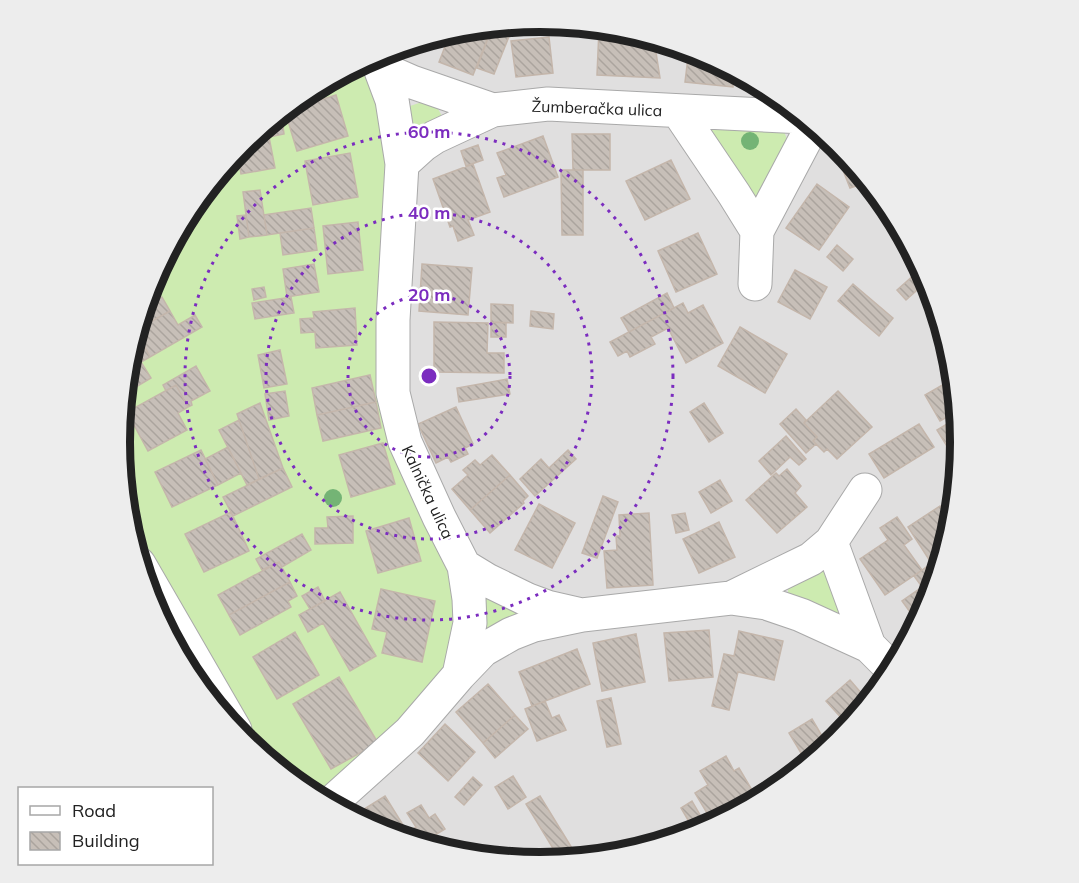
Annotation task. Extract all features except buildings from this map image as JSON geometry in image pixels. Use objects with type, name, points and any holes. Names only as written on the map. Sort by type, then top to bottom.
[{"type":"street","name":"Žumberačka ulica","points":[[381,64],[412,82],[493,110],[548,104],[789,116]]},
{"type":"street","name":"Kalnička ulica","points":[[378,65],[392,100],[402,165],[393,320],[393,393],[405,442],[439,518],[464,566],[470,623],[459,675]]},
{"type":"street","points":[[402,165],[435,137],[493,110]]},
{"type":"street","name":"Žumberačka ulica","points":[[678,111],[757,231]]},
{"type":"street","points":[[755,284],[757,231],[809,132]]},
{"type":"street","name":"Kalnička ulica","points":[[731,597],[811,559],[831,543],[865,490]]},
{"type":"street","name":"Kalnička ulica","points":[[831,543],[869,646]]},
{"type":"street","name":"Kalnička ulica","points":[[464,566],[528,600],[582,615]]},
{"type":"street","name":"Kalnička ulica","points":[[336,798],[410,732],[483,650],[534,625],[582,615],[731,597],[766,603],[801,615],[869,646],[885,662]]},
{"type":"street","points":[[168,615],[204,676]]},
{"type":"shaded area","points":[[513,32],[566,32],[646,45],[721,74],[744,86],[789,116],[810,133],[848,171],[895,237],[928,310],[936,335],[949,415],[949,468],[936,548],[907,623],[895,647],[865,691],[848,712],[810,750],[744,797],[671,830],[646,838],[593,848],[540,852],[513,851],[433,838],[358,809],[334,797],[290,767],[269,750],[231,712],[184,646],[151,573],[143,548],[133,495],[130,468],[130,415],[143,335],[172,260],[184,236],[214,192],[231,171],[269,133],[335,86],[408,53],[433,45],[486,35]]},
{"type":"green space","points":[[369,69],[380,105],[391,213],[380,260],[380,366],[387,416],[403,480],[438,540],[454,579],[455,616],[448,667],[403,724],[326,791],[290,767],[251,732],[143,547],[130,468],[130,415],[137,362],[151,310],[172,260],[184,236],[214,192],[231,171],[269,133],[290,116],[335,86]]},
{"type":"green space","points":[[419,103],[437,107],[443,118],[424,128],[413,124],[409,115],[410,106]]},
{"type":"green space","points":[[709,128],[784,132],[788,141],[755,203]]},
{"type":"green space","points":[[822,569],[828,573],[841,610],[836,614],[788,593],[788,588]]},
{"type":"green space","points":[[488,599],[514,610],[516,615],[514,619],[484,630],[485,600]]}]
